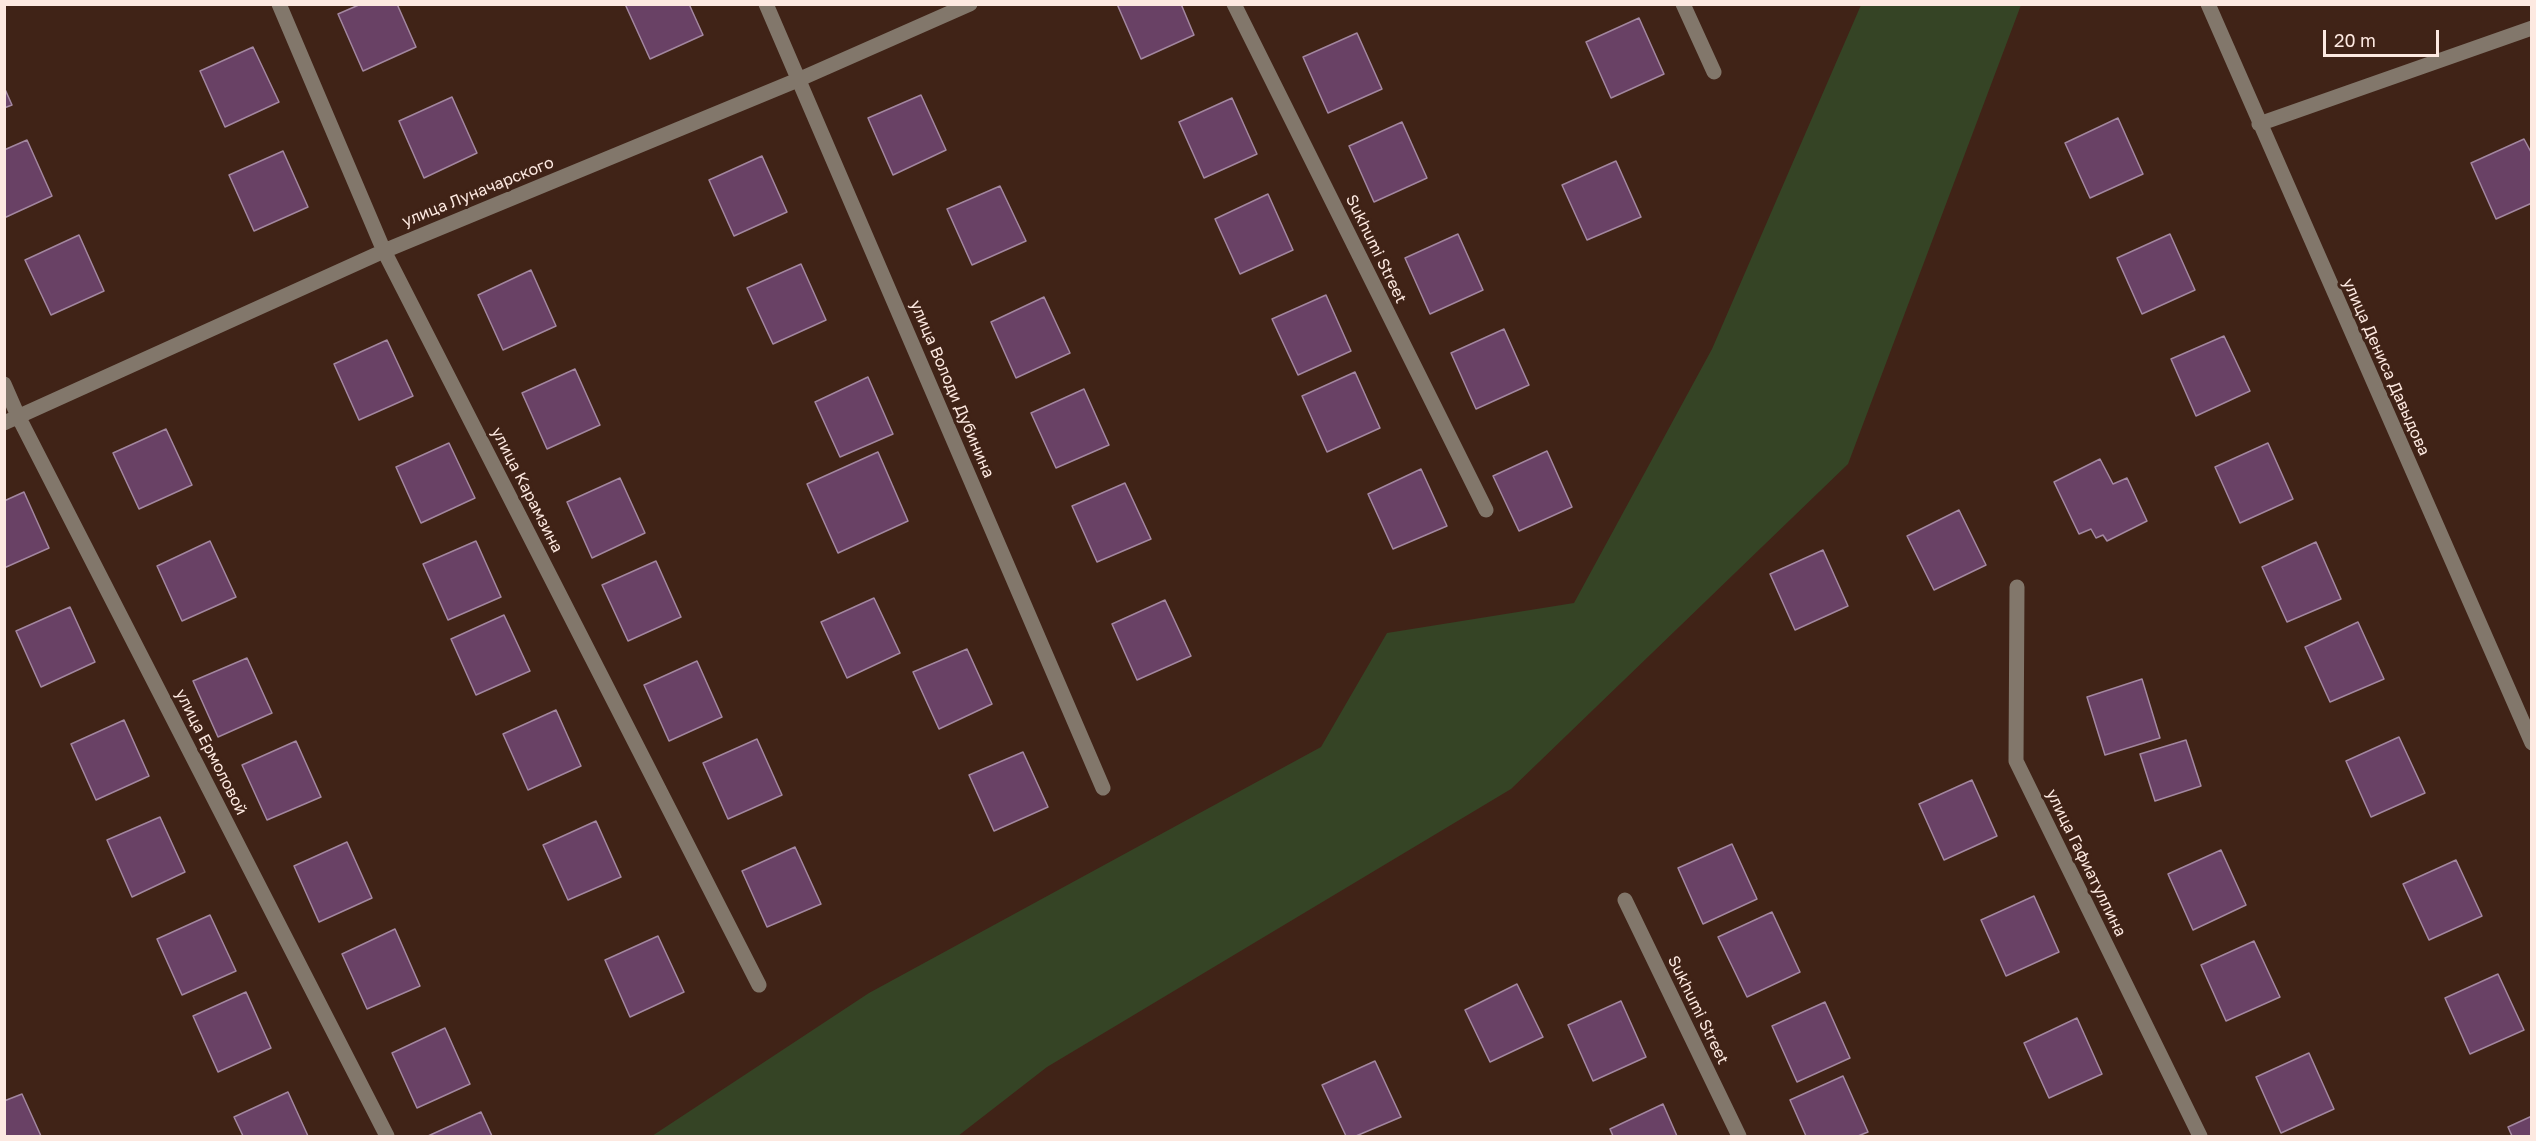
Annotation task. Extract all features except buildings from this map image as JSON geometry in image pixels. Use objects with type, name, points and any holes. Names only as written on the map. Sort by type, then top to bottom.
[{"type":"street","name":"улица Карамзина","points":[[279,4],[384,251],[759,985]]},
{"type":"street","name":"улица Володи Дубинина","points":[[766,4],[1103,788]]},
{"type":"street","name":"улица Луначарского","points":[[11,419],[384,251],[800,79],[970,4]]},
{"type":"street","name":"Sukhumi Street","points":[[1234,4],[1486,510]]},
{"type":"street","points":[[1683,4],[1714,72]]},
{"type":"street","name":"улица Дениса Давыдова","points":[[2208,4],[2532,743]]},
{"type":"street","points":[[2259,124],[2532,28]]},
{"type":"street","name":"улица Ермоловой","points":[[4,384],[11,419],[387,1137]]},
{"type":"street","name":"улица Гафиатуллина","points":[[2017,587],[2016,761],[2200,1137]]},
{"type":"street","name":"Sukhumi Street","points":[[1624,900],[1739,1137]]},
{"type":"green space","points":[[1861,5],[2021,5],[1848,464],[1511,789],[1047,1067],[958,1136],[652,1136],[869,993],[1321,747],[1387,633],[1574,603],[1712,349]]}]
